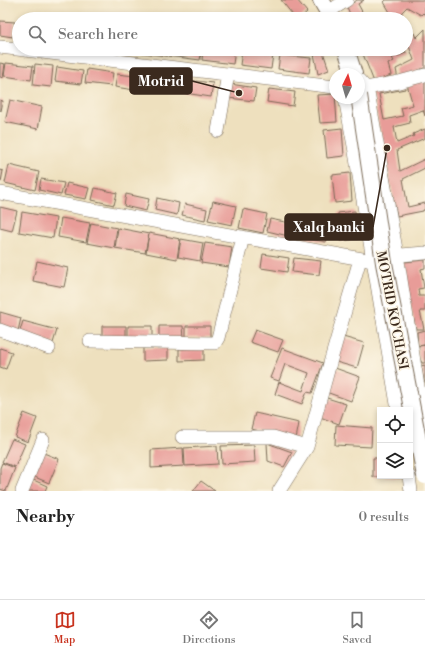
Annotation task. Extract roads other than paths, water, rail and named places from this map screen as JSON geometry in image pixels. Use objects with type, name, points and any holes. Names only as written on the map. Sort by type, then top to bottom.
[{"type":"main road","points":[[348,56],[352,68]]},
{"type":"main road","name":"MOTRID KO'CHASI","points":[[363,104],[384,259],[423,436],[425,476]]},
{"type":"street","points":[[327,10],[348,0]]},
{"type":"street","points":[[0,47],[12,48]]},
{"type":"street","points":[[76,56],[329,86]]},
{"type":"street","points":[[218,132],[228,74]]},
{"type":"street","points":[[365,87],[399,82],[425,75]]},
{"type":"street","points":[[346,104],[384,259],[402,284],[423,436]]},
{"type":"street","points":[[0,193],[360,259],[384,259],[425,252]]},
{"type":"street","points":[[90,341],[215,343],[218,338],[243,237]]},
{"type":"street","points":[[279,491],[307,446],[360,259]]},
{"type":"street","points":[[384,259],[378,285],[398,407]]},
{"type":"street","points":[[378,285],[402,284]]},
{"type":"street","points":[[0,330],[49,348]]},
{"type":"street","points":[[182,437],[273,437],[307,446]]},
{"type":"street","points":[[22,491],[43,440]]},
{"type":"street","points":[[409,479],[411,491]]},
{"type":"place","name":"Motrid","points":[[239,93]]},
{"type":"place","name":"Xalq banki","points":[[387,148]]}]
